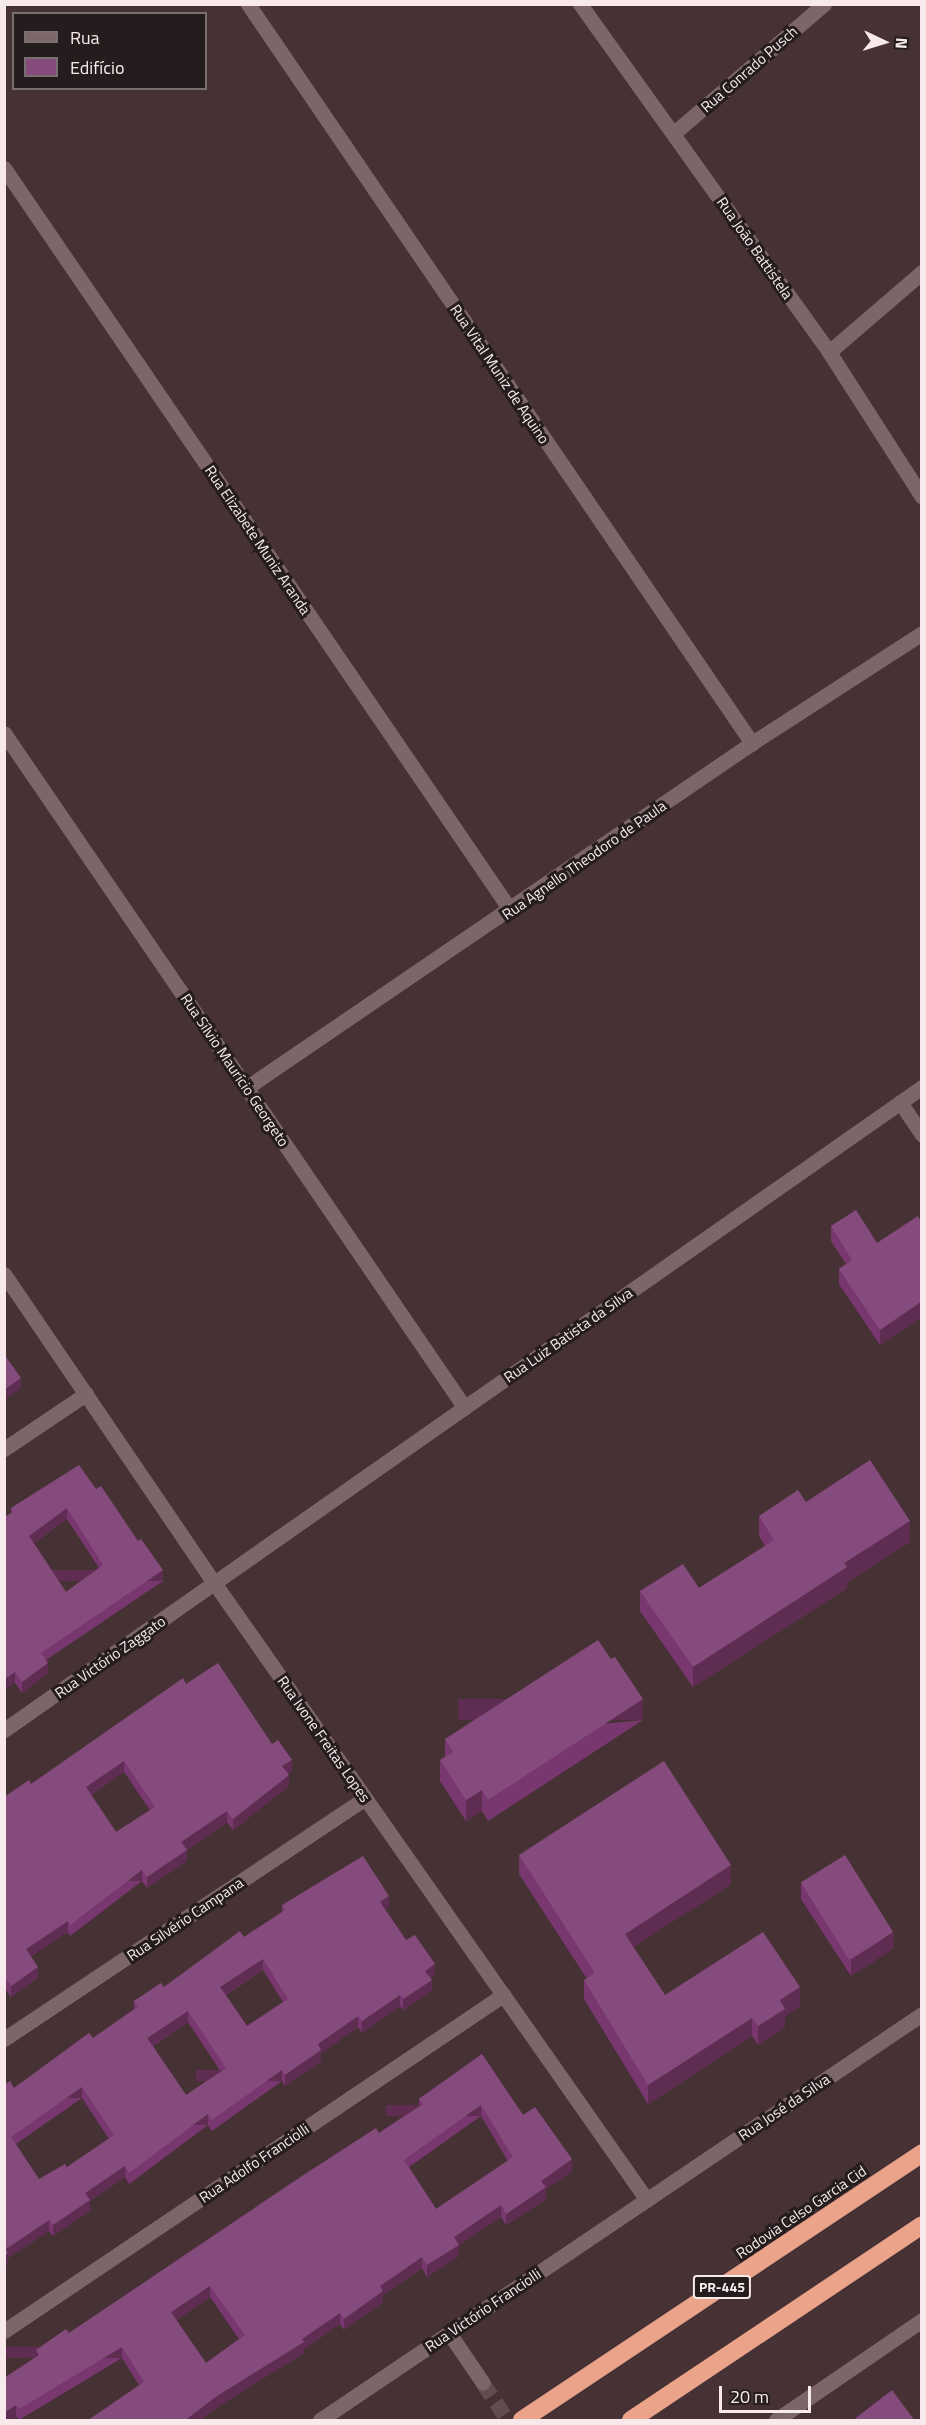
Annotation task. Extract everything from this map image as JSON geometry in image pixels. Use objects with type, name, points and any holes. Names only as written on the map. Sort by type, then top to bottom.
[{"type":"highway","name":"Rodovia Celso Garcia Cid","points":[[522,2421],[921,2153]]},
{"type":"highway","points":[[631,2421],[921,2225]]},
{"type":"street","name":"Rua Vital Muniz de Aquino","points":[[248,4],[752,743]]},
{"type":"street","name":"Rua João Battistela","points":[[580,4],[829,352],[921,497]]},
{"type":"street","name":"Rua Conrado Pusch","points":[[674,133],[824,4]]},
{"type":"street","name":"Rua Elizabete Muniz Aranda","points":[[4,168],[511,911]]},
{"type":"street","points":[[829,352],[921,272]]},
{"type":"street","name":"Rua Agnello Theodoro de Paula","points":[[246,1088],[511,911],[752,743],[921,633]]},
{"type":"street","name":"Rua Sílvio Maurício Georgeto","points":[[4,732],[465,1408]]},
{"type":"street","name":"Rua Luiz Batista da Silva","points":[[215,1584],[921,1087]]},
{"type":"street","points":[[900,1102],[921,1135]]},
{"type":"street","name":"Rua Ivone Freitas Lopes","points":[[4,1274],[215,1584],[647,2200]]},
{"type":"street","points":[[4,1449],[86,1394]]},
{"type":"street","name":"Rua Victório Zaggato","points":[[4,1730],[215,1584]]},
{"type":"street","name":"Rua Silvério Campana","points":[[4,2039],[365,1798]]},
{"type":"street","name":"Rua Adolfo Franciolli","points":[[4,2331],[503,1995]]},
{"type":"street","name":"Rua José da Silva","points":[[647,2200],[921,2014]]},
{"type":"street","name":"Rua Victório Franciolli","points":[[320,2421],[647,2200]]},
{"type":"street","points":[[776,2421],[921,2320]]},
{"type":"street","points":[[449,2333],[483,2382]]},
{"type":"building","points":[[856,1210],[877,1243],[918,1216],[921,1222],[921,1302],[880,1330],[839,1269],[852,1260],[831,1226]]},
{"type":"building","points":[[4,1354],[21,1378],[4,1390]]},
{"type":"building","points":[[870,1460],[910,1521],[844,1563],[847,1567],[693,1667],[640,1591],[683,1564],[699,1588],[774,1540],[759,1516],[798,1490],[806,1502]]},
{"type":"building","points":[[79,1465],[96,1489],[101,1486],[138,1541],[141,1539],[163,1570],[41,1653],[48,1663],[22,1682],[15,1672],[4,1680],[4,1517],[13,1512],[11,1508]],"holes":[[[67,1508],[103,1565],[66,1592],[29,1536]]]},
{"type":"building","points":[[598,1640],[611,1659],[615,1657],[643,1699],[488,1800],[482,1790],[466,1800],[440,1760],[453,1752],[445,1739]]},
{"type":"building","points":[[218,1663],[272,1744],[278,1740],[292,1760],[282,1766],[289,1775],[233,1819],[227,1811],[181,1842],[187,1850],[147,1877],[142,1870],[70,1925],[68,1921],[26,1949],[38,1967],[11,1986],[4,1976],[4,1797],[29,1780],[31,1784],[183,1678],[186,1684]],"holes":[[[124,1761],[155,1807],[116,1832],[86,1787]]]},
{"type":"building","points":[[664,1761],[731,1865],[625,1934],[665,1995],[763,1932],[800,1987],[780,2000],[785,2009],[758,2026],[752,2018],[648,2085],[584,1980],[595,1973],[519,1855]]},
{"type":"building","points":[[845,1855],[893,1932],[849,1960],[801,1883]]},
{"type":"building","points":[[363,1856],[389,1896],[380,1902],[406,1940],[415,1935],[435,1964],[425,1971],[432,1980],[403,1999],[400,1995],[362,2021],[358,2016],[318,2044],[321,2050],[285,2075],[282,2070],[212,2120],[208,2114],[129,2173],[125,2166],[85,2193],[90,2200],[53,2225],[49,2220],[6,2249],[8,2253],[4,2256],[4,2085],[10,2081],[14,2088],[89,2033],[93,2038],[138,2007],[134,2001],[161,1983],[164,1987],[240,1931],[244,1937],[285,1910],[282,1905]],"holes":[[[263,1959],[288,1999],[247,2026],[220,1987]],[[188,2011],[226,2068],[186,2095],[147,2038]],[[82,2087],[114,2135],[67,2167],[65,2164],[39,2179],[11,2137]]]},
{"type":"building","points":[[482,2054],[523,2115],[535,2107],[572,2159],[541,2181],[546,2187],[506,2214],[501,2205],[454,2237],[459,2245],[427,2265],[422,2257],[380,2286],[383,2291],[344,2319],[340,2313],[302,2339],[304,2342],[217,2396],[184,2421],[87,2421],[144,2382],[122,2347],[19,2409],[16,2405],[4,2413],[4,2378],[39,2355],[36,2350],[66,2329],[69,2333],[376,2128],[379,2133],[423,2104],[419,2099]],"holes":[[[481,2105],[513,2157],[436,2209],[404,2160]],[[210,2286],[245,2335],[206,2363],[171,2312]]]},
{"type":"building","points":[[892,2390],[915,2421],[852,2421]]},
{"type":"tunnel","points":[[483,2383],[508,2420]]}]
